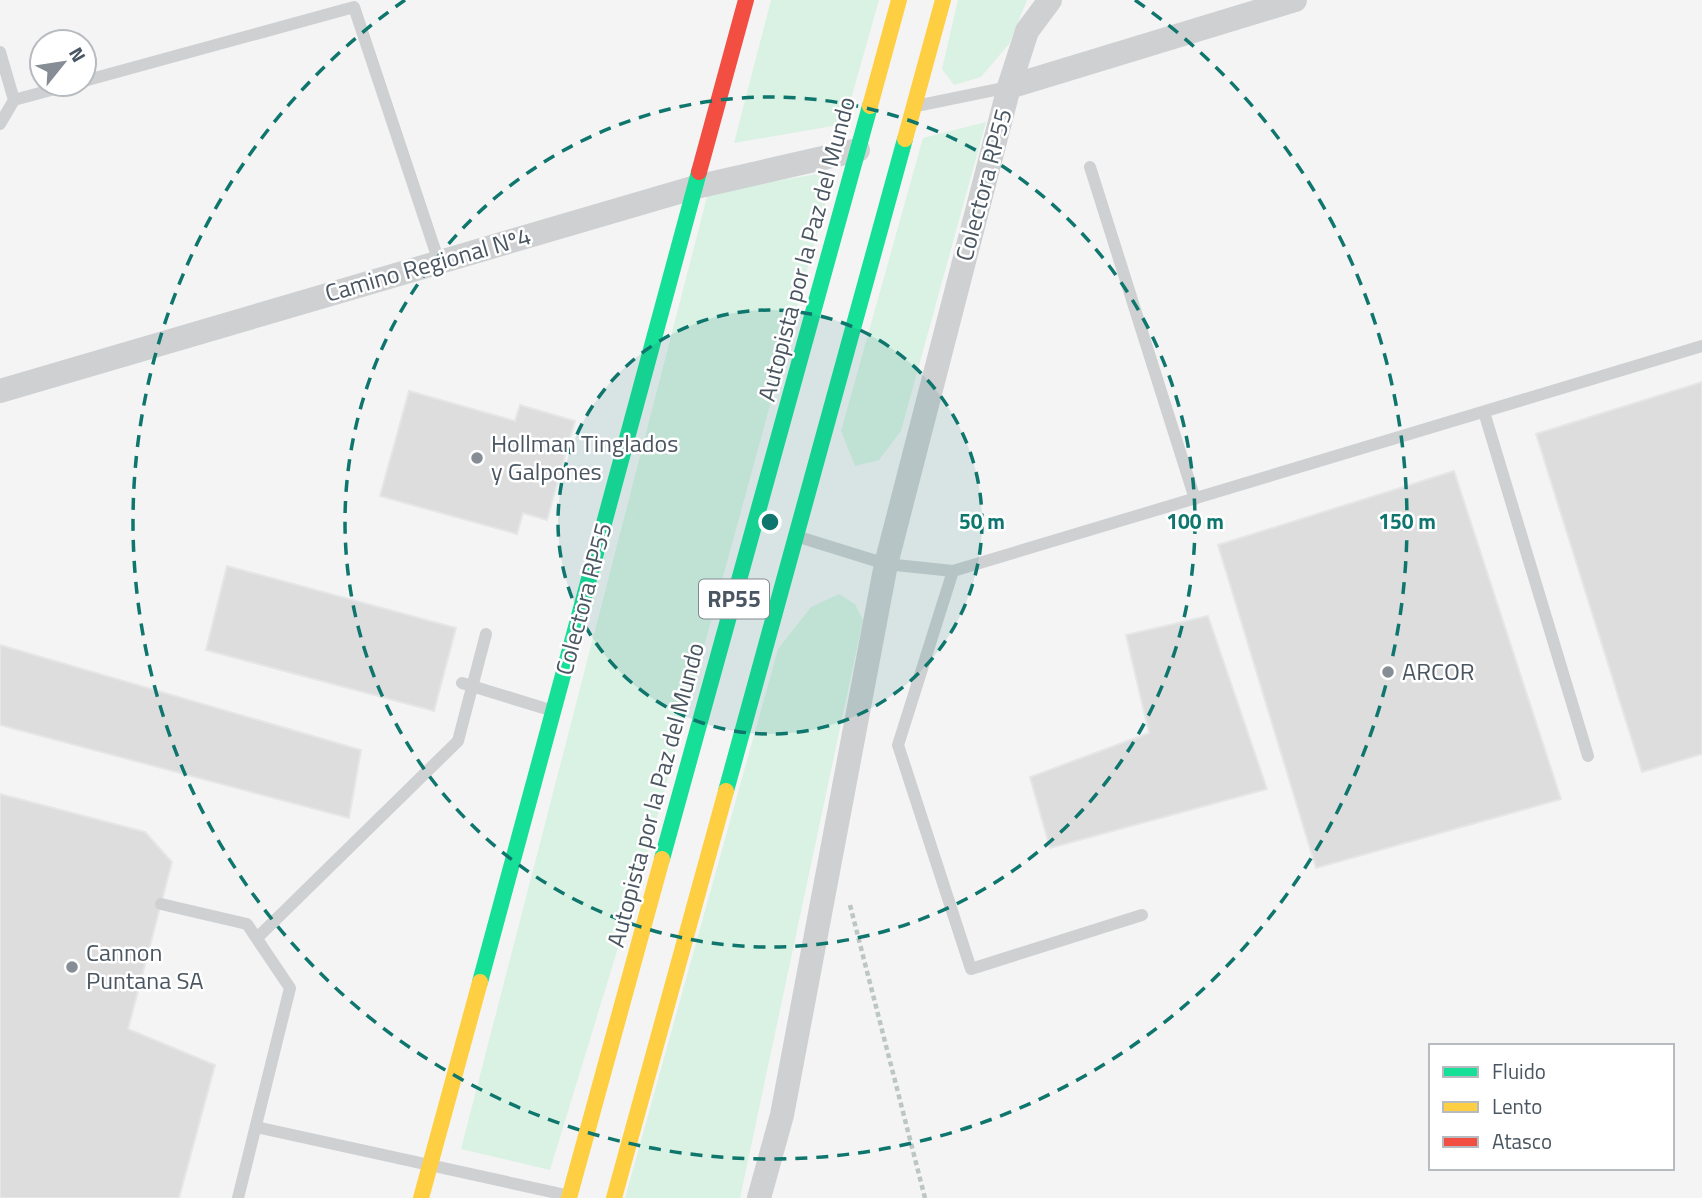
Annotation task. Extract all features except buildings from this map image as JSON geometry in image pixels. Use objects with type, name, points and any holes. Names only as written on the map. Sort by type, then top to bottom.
[{"type":"main road","name":"Colectora RP55","points":[[421,1198],[746,0]]},
{"type":"main road","name":"Autopista por la Paz del Mundo","points":[[569,1197],[900,0]]},
{"type":"main road","name":"RP55","points":[[614,1198],[943,0]]},
{"type":"street","name":"Colectora RP55","points":[[759,1198],[782,1115],[886,564],[1009,87],[1027,31],[1050,0]]},
{"type":"street","points":[[1009,87],[1295,0]]},
{"type":"street","name":"Camino Regional Nº4","points":[[0,391],[696,187],[858,150]]},
{"type":"lane","points":[[98,77],[354,7],[439,262]]},
{"type":"lane","points":[[0,52],[14,100]]},
{"type":"lane","points":[[914,107],[1009,87]]},
{"type":"lane","points":[[0,124],[14,100],[28,96]]},
{"type":"lane","points":[[1090,167],[1195,499]]},
{"type":"lane","points":[[796,536],[886,564],[953,571],[1702,346]]},
{"type":"lane","points":[[1484,412],[1588,756]]},
{"type":"lane","points":[[953,571],[898,745],[971,970],[1142,915]]},
{"type":"lane","points":[[257,938],[458,741],[467,685],[486,634]]},
{"type":"lane","points":[[467,685],[554,711]]},
{"type":"lane","points":[[161,904],[247,924],[290,988],[238,1198]]},
{"type":"lane","points":[[256,1127],[569,1197]]},
{"type":"path","points":[[847,896],[925,1198]]},
{"type":"green space","points":[[771,0],[879,0],[844,124],[734,143]]},
{"type":"green space","points":[[958,0],[1027,0],[1009,44],[981,77],[954,85],[942,69]]},
{"type":"green space","points":[[986,122],[901,431],[879,460],[855,466],[841,431],[923,138]]},
{"type":"green space","points":[[817,174],[830,186],[651,840],[550,1170],[461,1149],[708,193]]},
{"type":"green space","points":[[839,594],[855,604],[863,620],[740,1198],[625,1198],[778,649],[811,607]]},
{"type":"traffic: fast","points":[[662,859],[870,106]]},
{"type":"traffic: fast","points":[[726,791],[905,139]]},
{"type":"traffic: fast","points":[[480,982],[699,172]]},
{"type":"traffic: slow","points":[[870,106],[899,0]]},
{"type":"traffic: slow","points":[[905,139],[943,0]]},
{"type":"traffic: slow","points":[[614,1198],[726,791]]},
{"type":"traffic: slow","points":[[569,1198],[662,859]]},
{"type":"traffic: slow","points":[[421,1198],[480,982]]},
{"type":"traffic: jam","points":[[699,172],[746,0]]},
{"type":"place","name":"Hollman Tinglados y Galpones","points":[[477,458]]},
{"type":"place","name":"ARCOR","points":[[1388,672]]},
{"type":"place","name":"Cannon Puntana SA","points":[[72,967]]}]
